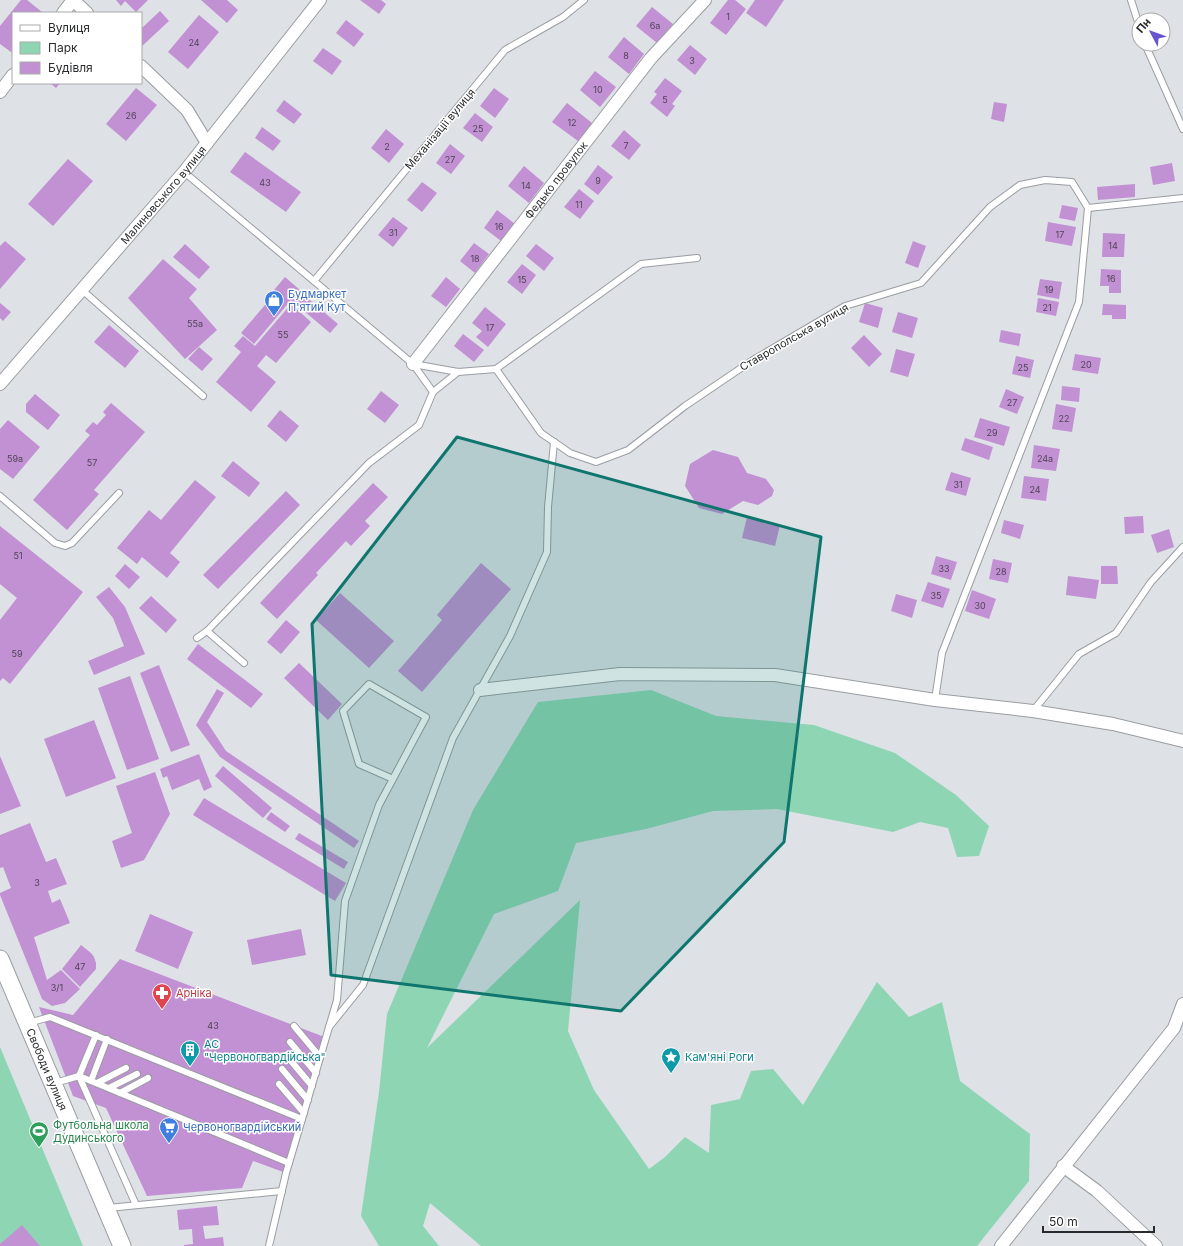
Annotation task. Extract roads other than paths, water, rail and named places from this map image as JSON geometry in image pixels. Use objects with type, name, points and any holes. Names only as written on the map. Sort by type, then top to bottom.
[{"type":"main road","name":"Свободи вулиця","points":[[0,959],[122,1246]]},
{"type":"street","points":[[64,12],[73,0],[86,12]]},
{"type":"street","name":"Малиновського вулиця","points":[[0,384],[184,172],[320,0]]},
{"type":"street","name":"Федько провулок","points":[[413,364],[651,58],[705,0]]},
{"type":"street","points":[[142,67],[187,110],[207,143]]},
{"type":"street","points":[[0,92],[12,77]]},
{"type":"street","points":[[480,690],[620,674],[775,675],[935,700],[1033,711],[1113,724],[1183,741]]},
{"type":"street","points":[[1001,1246],[1063,1166],[1179,1029],[1183,1004]]},
{"type":"street","points":[[1063,1166],[1097,1191],[1156,1246]]},
{"type":"lane","name":"Механізації вулиця","points":[[314,281],[506,50],[563,17],[584,0]]},
{"type":"lane","points":[[1131,0],[1135,12]]},
{"type":"lane","points":[[1148,52],[1183,130]]},
{"type":"lane","points":[[184,172],[413,364],[434,392]]},
{"type":"lane","name":"Ставрополська вулиця","points":[[496,369],[542,433],[570,452],[596,462],[628,450],[685,406],[753,360],[845,306],[921,283],[990,207],[1020,185],[1045,180],[1072,182],[1088,208]]},
{"type":"lane","points":[[935,700],[942,654],[1079,302],[1088,208],[1183,198]]},
{"type":"lane","points":[[413,364],[458,372],[496,369],[641,264],[697,258]]},
{"type":"lane","points":[[82,290],[203,396]]},
{"type":"lane","points":[[196,638],[207,631],[369,463],[420,425],[434,392],[458,372]]},
{"type":"lane","points":[[329,1027],[363,985],[453,738],[510,636],[547,552],[548,507],[554,442]]},
{"type":"lane","points":[[0,496],[55,543],[65,546],[72,543],[119,493]]},
{"type":"lane","points":[[1033,711],[1079,654],[1116,633],[1151,582],[1183,547]]},
{"type":"lane","points":[[207,631],[244,663]]},
{"type":"lane","points":[[270,1246],[289,1163],[337,1000],[345,901],[379,805],[426,718],[369,684],[343,711],[359,764],[393,778]]},
{"type":"lane","points":[[28,1024],[50,1017],[303,1116]]},
{"type":"lane","points":[[294,1026],[320,1057]]},
{"type":"lane","points":[[96,1035],[79,1076],[136,1205]]},
{"type":"lane","points":[[94,1082],[107,1039]]},
{"type":"lane","points":[[290,1042],[316,1073]]},
{"type":"lane","points":[[286,1055],[312,1086]]},
{"type":"lane","points":[[94,1082],[126,1068]]},
{"type":"lane","points":[[282,1070],[308,1100]]},
{"type":"lane","points":[[108,1088],[137,1074]]},
{"type":"lane","points":[[53,1084],[79,1076],[289,1163]]},
{"type":"lane","points":[[120,1093],[148,1078]]},
{"type":"lane","points":[[279,1084],[303,1116]]},
{"type":"lane","points":[[106,1208],[282,1191]]},
{"type":"place","name":"Будмаркет П'ятий Кут","points":[[274,317]]},
{"type":"place","name":"Арніка","points":[[162,1010]]},
{"type":"place","name":"АС \"Червоногвардійська\"","points":[[190,1067]]},
{"type":"place","name":"Кам'яні Роги","points":[[671,1074]]},
{"type":"place","name":"Червоногвардійський","points":[[169,1144]]},
{"type":"place","name":"Футбольна школа Дудинського","points":[[39,1148]]}]
